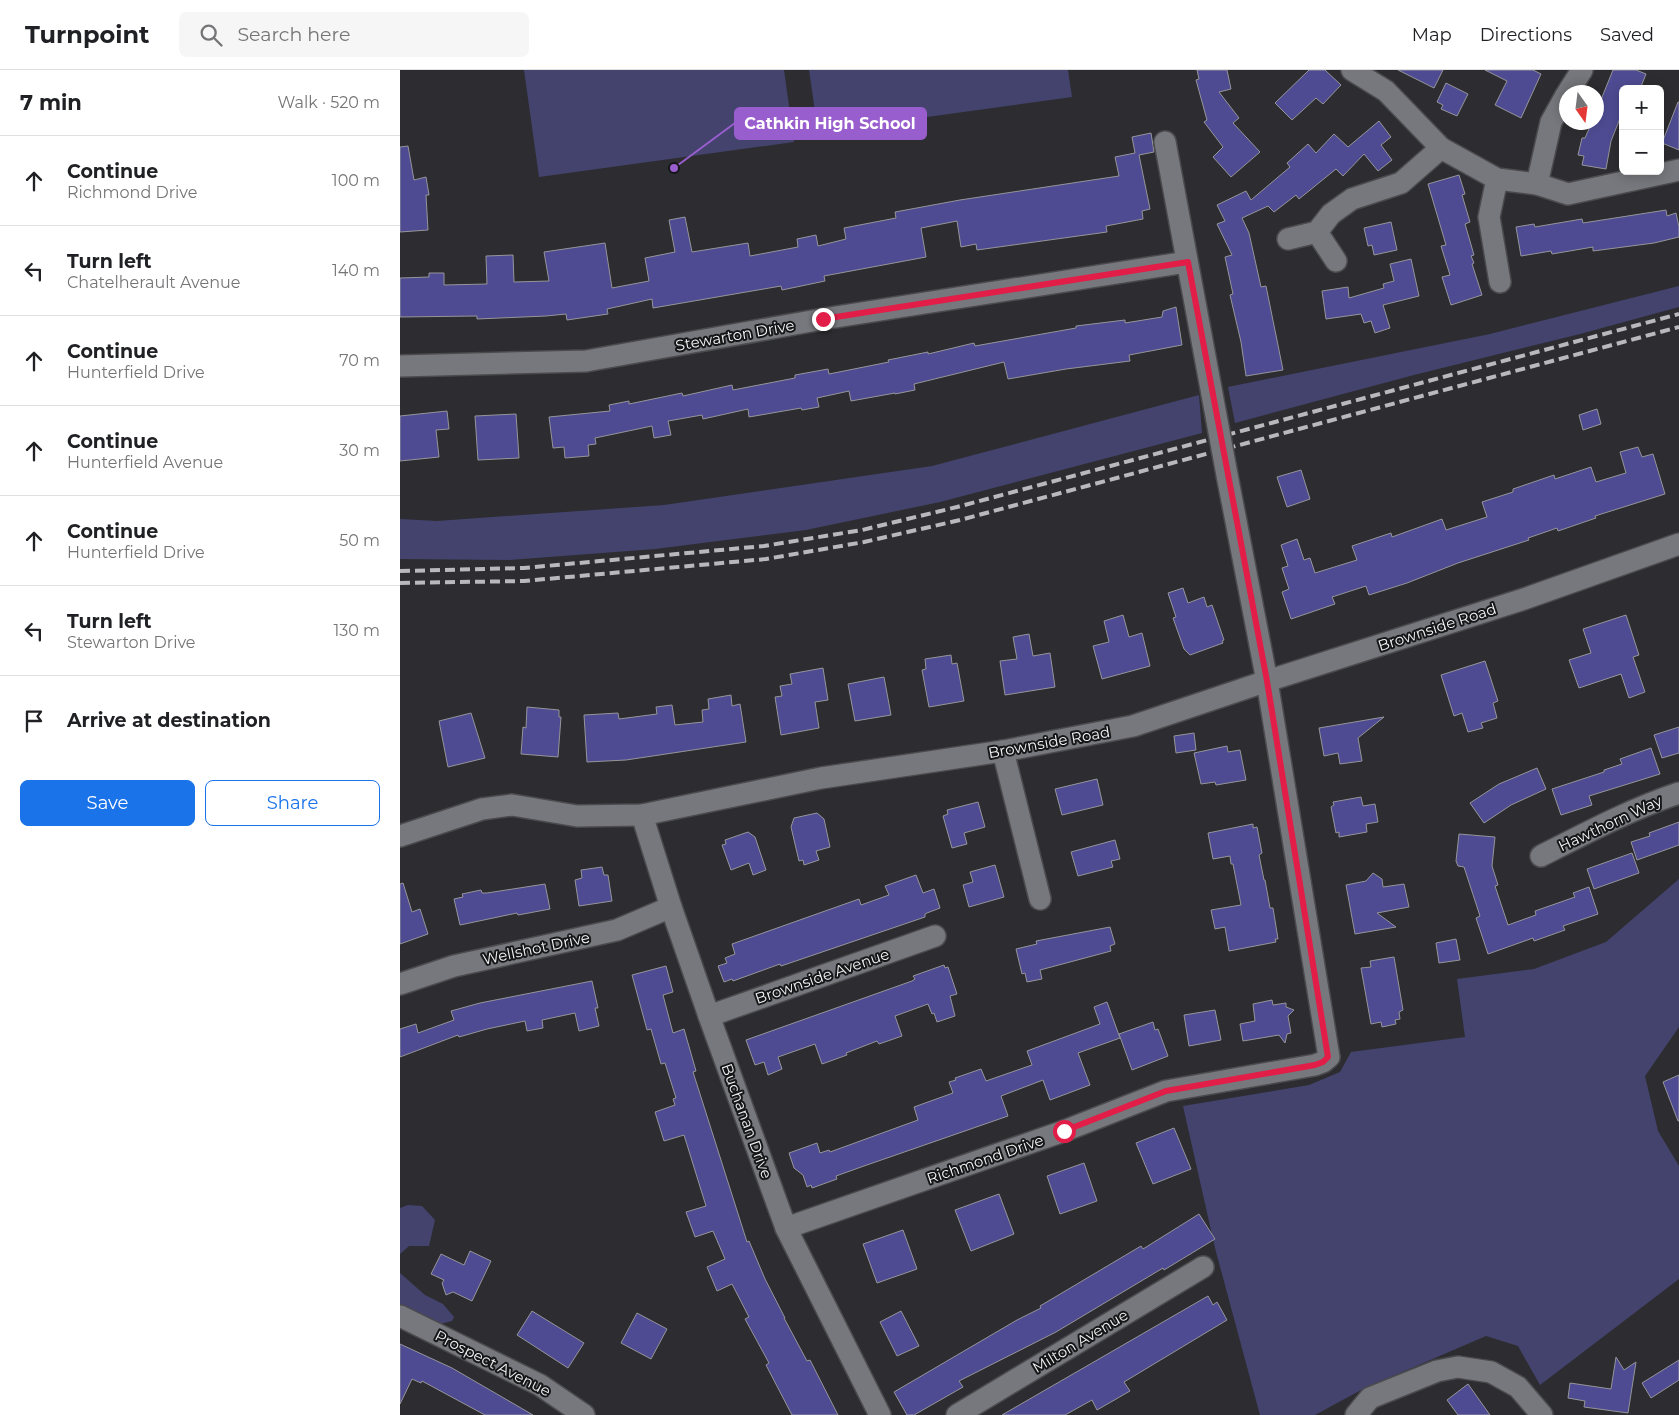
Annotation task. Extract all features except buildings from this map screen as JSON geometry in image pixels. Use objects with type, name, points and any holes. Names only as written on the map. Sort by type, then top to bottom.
[{"type":"street","points":[[1352,70],[1386,91],[1441,148],[1497,178],[1537,184],[1568,194],[1679,170]]},
{"type":"street","points":[[1573,85],[1582,70]]},
{"type":"street","points":[[1537,184],[1551,122],[1559,108]]},
{"type":"street","points":[[1165,142],[1267,681]]},
{"type":"street","points":[[1288,239],[1317,232],[1331,214],[1352,200],[1401,183],[1441,148]]},
{"type":"street","points":[[1497,178],[1489,217],[1500,282]]},
{"type":"street","points":[[1317,232],[1336,261]]},
{"type":"street","name":"Stewarton Drive","points":[[400,366],[586,361],[823,319],[1188,262]]},
{"type":"street","name":"Brownside Road","points":[[400,836],[482,808],[512,805],[577,816],[642,815],[821,778],[1003,751],[1133,726],[1524,599],[1679,544]]},
{"type":"street","name":"Richmond Drive","points":[[786,1228],[1055,1134],[1166,1091],[1315,1065],[1323,1062],[1328,1057],[1267,681]]},
{"type":"street","points":[[1003,751],[1040,899]]},
{"type":"street","name":"Hawthorn Way","points":[[1541,856],[1659,799],[1679,793]]},
{"type":"street","name":"Buchanan Drive","points":[[642,815],[671,907],[709,1016],[786,1228],[880,1415]]},
{"type":"street","name":"Wellshot Drive","points":[[400,984],[454,966],[617,930],[671,907]]},
{"type":"street","name":"Brownside Avenue","points":[[709,1016],[935,936]]},
{"type":"street","name":"Milton Avenue","points":[[957,1415],[1203,1267]]},
{"type":"street","name":"Prospect Avenue","points":[[400,1316],[540,1385],[584,1415]]},
{"type":"street","points":[[1356,1415],[1370,1398],[1437,1371],[1458,1367],[1491,1372],[1518,1387],[1542,1415]]},
{"type":"shaded area","points":[[524,70],[784,70],[794,142],[539,177]]},
{"type":"shaded area","points":[[809,70],[1068,70],[1072,97],[818,132]]},
{"type":"shaded area","points":[[1679,286],[1679,307],[1235,423],[1228,387],[1490,334]]},
{"type":"shaded area","points":[[1199,395],[1202,433],[940,502],[806,530],[655,549],[509,560],[400,559],[400,519],[437,521],[664,505],[932,466]]},
{"type":"shaded area","points":[[1679,879],[1679,1027],[1645,1076],[1658,1131],[1679,1166],[1679,1279],[1540,1385],[1518,1346],[1486,1336],[1363,1389],[1315,1415],[1260,1415],[1215,1248],[1183,1106],[1309,1085],[1340,1072],[1351,1052],[1465,1037],[1457,979],[1534,969],[1606,942]]},
{"type":"shaded area","points":[[408,1205],[422,1206],[435,1220],[429,1246],[409,1246],[400,1254],[400,1208]]},
{"type":"shaded area","points":[[400,1273],[425,1295],[443,1304],[454,1317],[452,1321],[440,1324],[400,1305]]},
{"type":"railway","points":[[400,571],[524,568],[764,546],[862,530],[957,507],[1679,314]]},
{"type":"railway","points":[[400,583],[524,581],[766,559],[864,542],[960,520],[1679,327]]},
{"type":"place","name":"Cathkin High School","points":[[674,168]]},
{"type":"route","points":[[823,319],[1188,262],[1267,681],[1328,1057],[1323,1062],[1315,1065],[1166,1091],[1064,1131]]}]
